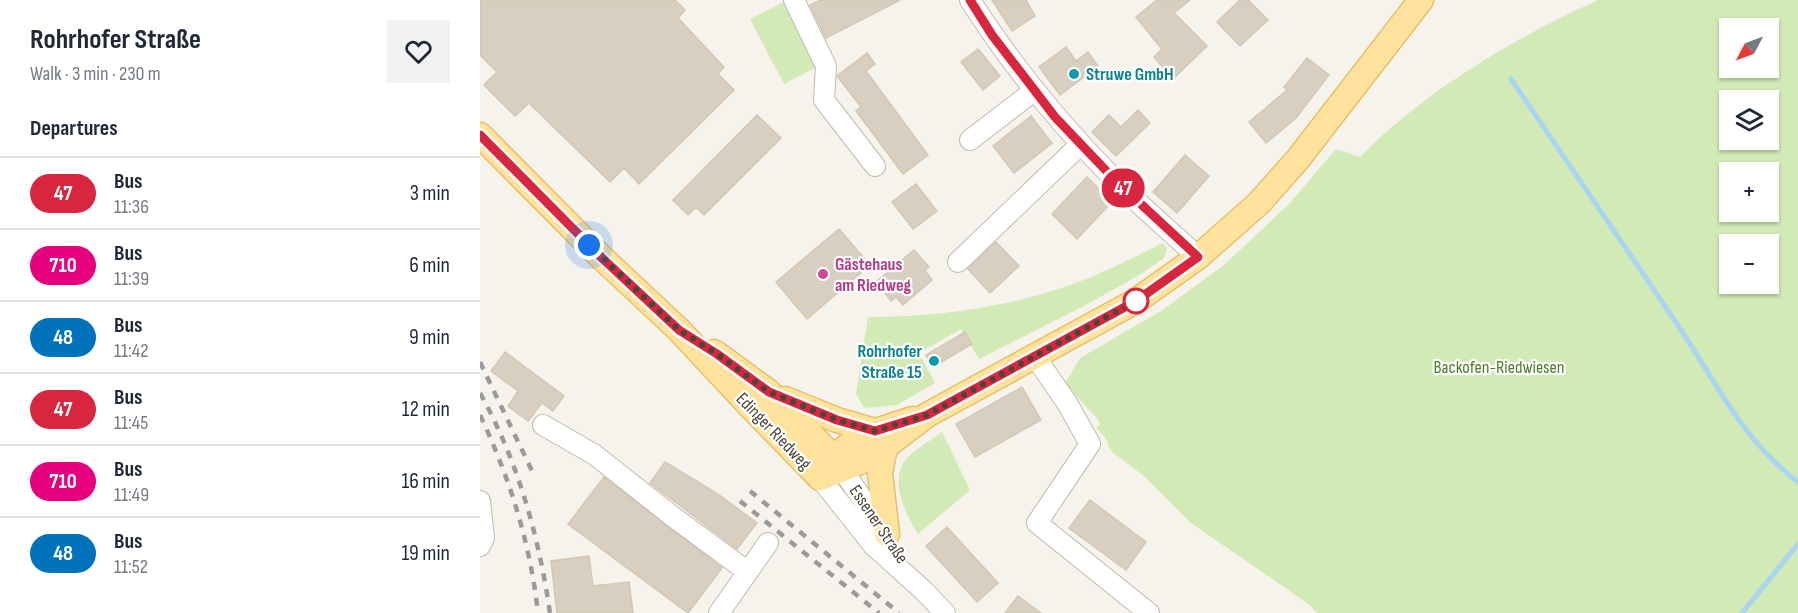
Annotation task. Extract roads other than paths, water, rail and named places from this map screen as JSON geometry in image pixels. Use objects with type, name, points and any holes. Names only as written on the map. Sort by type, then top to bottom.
[{"type":"main road","points":[[820,478],[838,464],[880,439],[1136,301],[1198,257],[1259,203],[1298,159],[1421,0]]},
{"type":"main road","name":"Edinger Riedweg","points":[[480,135],[602,258],[679,330],[820,478]]},
{"type":"main road","name":"Edinger Riedweg","points":[[679,330],[769,392],[838,464]]},
{"type":"main road","points":[[769,392],[880,439]]},
{"type":"main road","points":[[880,439],[880,474],[887,534]]},
{"type":"street","points":[[794,0],[826,66],[824,100],[875,166]]},
{"type":"street","points":[[970,0],[992,35],[1055,117],[1115,180],[1198,257]]},
{"type":"street","points":[[970,140],[1035,90]]},
{"type":"street","points":[[958,262],[1081,144]]},
{"type":"street","points":[[1034,356],[1067,403],[1090,444],[1037,522],[1149,613]]},
{"type":"street","points":[[543,425],[595,455],[748,572]]},
{"type":"street","name":"Essener Straße","points":[[838,464],[924,591]]},
{"type":"street","name":"Essener Straße","points":[[820,478],[873,545],[945,613]]},
{"type":"street","points":[[480,501],[484,538],[480,546]]},
{"type":"street","points":[[719,613],[768,543]]},
{"type":"waterway","points":[[1511,79],[1745,428],[1778,465],[1798,482]]},
{"type":"waterway","points":[[1742,613],[1798,544]]},
{"type":"railway","points":[[480,362],[533,473]]},
{"type":"railway","points":[[480,393],[505,445],[525,500],[540,556],[550,613]]},
{"type":"railway","points":[[480,415],[501,463],[517,511],[530,561],[538,613]]},
{"type":"railway","points":[[750,491],[899,613]]},
{"type":"railway","points":[[740,501],[879,613]]},
{"type":"place","name":"Struwe GmbH","points":[[1074,74]]},
{"type":"place","name":"Gästehaus am Riedweg","points":[[823,274]]},
{"type":"place","name":"Rohrhofer Straße 15","points":[[934,361]]},
{"type":"park label","name":"Backofen-Riedwiesen","points":[[1499,367]]}]
